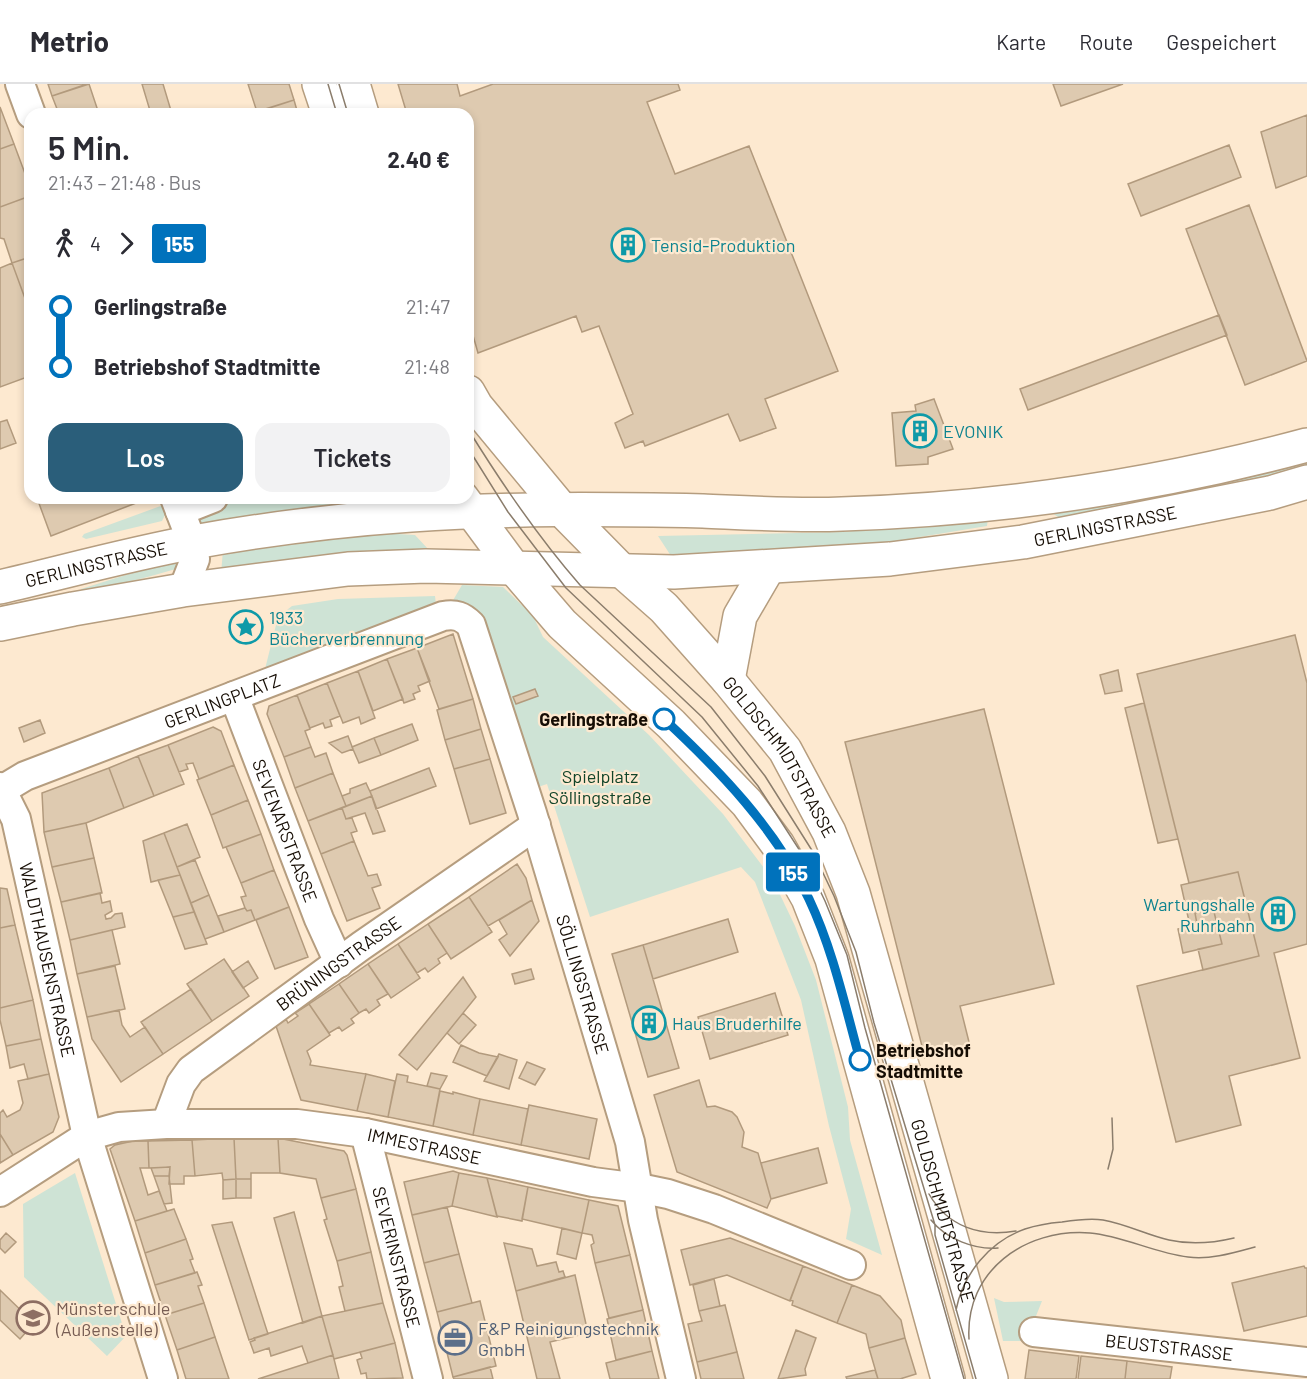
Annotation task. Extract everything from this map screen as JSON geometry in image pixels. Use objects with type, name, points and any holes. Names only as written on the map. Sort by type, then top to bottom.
[{"type":"main road","points":[[319,84],[327,108]]},
{"type":"main road","points":[[353,84],[360,108]]},
{"type":"main road","name":"GOLDSCHMIDTSTRASSE","points":[[474,402],[564,511],[622,571],[664,608],[728,680],[785,750],[829,832],[853,893],[991,1379]]},
{"type":"main road","name":"GERLINGSTRASSE","points":[[0,588],[192,542],[276,528],[414,514],[466,505],[564,511],[840,514],[1012,503],[1152,482],[1258,459],[1307,445]]},
{"type":"main road","name":"GERLINGSTRASSE","points":[[0,624],[183,590],[348,569],[426,566],[674,572],[890,560],[1023,542],[1270,493],[1307,482]]},
{"type":"main road","points":[[466,505],[513,567],[562,624],[671,724],[747,803],[778,845],[808,898],[832,959],[948,1379]]},
{"type":"main road","points":[[728,680],[740,616],[768,568]]},
{"type":"street","points":[[20,84],[29,108]]},
{"type":"street","points":[[177,504],[192,542]]},
{"type":"street","name":"GERLINGSTRASSE","points":[[183,590],[195,560],[192,542]]},
{"type":"street","name":"SÖLLINGSTRASSE","points":[[443,616],[454,614],[464,618],[471,625],[536,825],[630,1142],[644,1220],[681,1379]]},
{"type":"street","name":"GERLINGPLATZ","points":[[0,789],[25,776],[443,616]]},
{"type":"street","name":"SEVENARSTRASSE","points":[[234,696],[319,919],[339,963]]},
{"type":"street","name":"WALDTHAUSENSTRASSE","points":[[0,789],[16,819],[87,1136],[163,1379]]},
{"type":"street","name":"BRÜNINGSTRASSE","points":[[166,1124],[181,1084],[191,1070],[536,825]]},
{"type":"street","name":"IMMESTRASSE","points":[[0,1192],[87,1136],[119,1127],[166,1124],[297,1124],[365,1133],[593,1182],[639,1188],[689,1200],[851,1265]]},
{"type":"street","name":"SEVERINSTRASSE","points":[[365,1133],[428,1379]]},
{"type":"street","name":"BEUSTSTRASSE","points":[[1034,1332],[1307,1362]]},
{"type":"green space","points":[[1307,457],[1307,467],[1264,479],[1066,522],[1052,513]]},
{"type":"green space","points":[[166,504],[166,513],[162,521],[86,539],[82,537],[84,534]]},
{"type":"green space","points":[[221,504],[391,504],[202,525],[193,515]]},
{"type":"green space","points":[[988,518],[987,526],[853,548],[673,559],[658,536],[843,532]]},
{"type":"green space","points":[[364,532],[415,535],[429,550],[372,550],[221,574],[223,550]]},
{"type":"green space","points":[[183,557],[179,568],[81,592],[81,589]]},
{"type":"green space","name":"Spielplatz Söllingstraße","points":[[462,585],[503,587],[533,616],[543,637],[649,735],[723,814],[773,880],[795,926],[816,980],[848,1107],[850,1140],[882,1255],[846,1239],[851,1209],[829,1126],[801,1000],[755,882],[741,867],[590,917],[547,784],[538,787],[452,602]]},
{"type":"green space","points":[[435,596],[436,605],[265,669],[278,617],[292,606],[338,599]]},
{"type":"green space","points":[[75,1173],[126,1336],[107,1356],[24,1277],[23,1204]]},
{"type":"green space","points":[[994,1298],[1004,1302],[1042,1301],[1026,1341],[1003,1341]]},
{"type":"building","points":[[48,84],[87,84],[52,96]]},
{"type":"building","points":[[89,84],[97,108],[57,108],[52,96]]},
{"type":"building","points":[[142,84],[163,84],[170,108],[149,108]]},
{"type":"building","points":[[248,84],[289,84],[294,100],[269,108],[256,108]]},
{"type":"building","name":"Tensid-Produktion","points":[[398,84],[457,84],[460,96],[493,84],[678,84],[680,90],[647,102],[675,174],[749,146],[838,371],[765,399],[776,428],[740,441],[728,414],[645,446],[643,441],[625,448],[615,423],[633,414],[599,326],[582,332],[576,316],[478,353],[474,339],[474,108],[405,108]]},
{"type":"building","points":[[1053,84],[1123,84],[1061,106]]},
{"type":"building","points":[[294,100],[296,108],[268,108]]},
{"type":"building","points":[[0,107],[14,144],[0,149]]},
{"type":"building","points":[[1307,115],[1307,176],[1276,188],[1261,132]]},
{"type":"building","points":[[14,144],[24,171],[24,198],[0,207],[0,149]]},
{"type":"building","points":[[1229,145],[1241,177],[1141,216],[1128,184]]},
{"type":"building","points":[[24,198],[24,259],[12,263],[4,239],[0,238],[0,207]]},
{"type":"building","points":[[1249,205],[1307,361],[1245,385],[1186,229]]},
{"type":"building","points":[[24,259],[24,296],[12,263]]},
{"type":"building","points":[[12,263],[24,296],[24,378],[0,387],[0,268]]},
{"type":"building","points":[[1219,315],[1227,335],[1028,410],[1020,389]]},
{"type":"building","name":"EVONIK","points":[[934,399],[953,449],[928,457],[928,464],[896,466],[892,413],[916,411],[915,405]]},
{"type":"building","points":[[7,420],[16,443],[0,449],[0,422]]},
{"type":"building","points":[[39,504],[133,504],[51,536]]},
{"type":"building","points":[[453,634],[473,699],[439,709],[417,648]]},
{"type":"building","name":"Wartungshalle Ruhrbahn","points":[[1295,635],[1307,683],[1307,944],[1274,953],[1300,1058],[1229,1076],[1241,1125],[1176,1142],[1137,986],[1259,956],[1238,872],[1189,883],[1137,674]]},
{"type":"building","points":[[417,648],[430,681],[418,686],[420,691],[413,694],[415,699],[404,703],[387,659]]},
{"type":"building","points":[[387,659],[403,699],[373,711],[358,671]]},
{"type":"building","points":[[1118,670],[1122,691],[1105,694],[1100,675]]},
{"type":"building","points":[[358,671],[375,718],[361,724],[359,717],[343,723],[327,683]]},
{"type":"building","points":[[327,683],[340,716],[330,720],[332,726],[325,728],[323,723],[310,728],[297,695]]},
{"type":"building","points":[[535,689],[538,696],[516,704],[513,697]]},
{"type":"building","points":[[297,695],[310,729],[305,731],[311,747],[284,757],[267,714],[269,706]]},
{"type":"building","points":[[473,699],[481,729],[445,740],[437,710]]},
{"type":"building","points":[[1144,703],[1178,839],[1158,843],[1125,708]]},
{"type":"building","points":[[984,709],[1054,984],[960,1006],[970,1046],[925,1058],[845,742]]},
{"type":"building","points":[[40,720],[45,733],[24,742],[19,728]]},
{"type":"building","points":[[412,724],[418,740],[381,755],[374,738]]},
{"type":"building","points":[[213,727],[221,731],[234,765],[199,779],[193,763],[186,764],[188,769],[179,772],[168,745]]},
{"type":"building","points":[[481,729],[490,759],[454,769],[445,740]]},
{"type":"building","points":[[348,736],[353,749],[342,753],[329,743]]},
{"type":"building","points":[[374,738],[381,755],[359,763],[352,747]]},
{"type":"building","points":[[168,745],[184,784],[154,796],[138,756]]},
{"type":"building","points":[[311,747],[315,757],[326,753],[333,773],[295,788],[284,757]]},
{"type":"building","points":[[138,756],[154,796],[124,808],[109,768]]},
{"type":"building","points":[[490,759],[506,813],[470,824],[454,769]]},
{"type":"building","points":[[234,765],[248,800],[211,815],[197,780]]},
{"type":"building","points":[[109,768],[124,808],[86,823],[44,832],[42,793]]},
{"type":"building","points":[[429,768],[436,786],[376,809],[370,791]]},
{"type":"building","points":[[333,773],[346,806],[308,821],[295,788]]},
{"type":"building","points":[[366,783],[372,796],[346,806],[342,796],[350,793],[350,789]]},
{"type":"building","points":[[372,796],[385,831],[373,834],[365,813],[346,819],[342,808]]},
{"type":"building","points":[[248,800],[261,834],[223,848],[211,815]]},
{"type":"building","points":[[342,808],[346,819],[352,818],[357,831],[351,833],[354,841],[321,854],[308,821]]},
{"type":"building","points":[[86,823],[94,858],[52,867],[44,832]]},
{"type":"building","points":[[187,824],[200,857],[177,867],[164,833]]},
{"type":"building","points":[[164,833],[180,875],[151,882],[143,841]]},
{"type":"building","points":[[261,834],[274,870],[241,883],[226,847]]},
{"type":"building","points":[[354,841],[368,876],[377,874],[381,885],[372,888],[380,908],[347,921],[321,854]]},
{"type":"building","points":[[94,858],[102,893],[61,902],[52,867]]},
{"type":"building","points":[[195,860],[209,895],[191,903],[177,867]]},
{"type":"building","points":[[517,864],[526,878],[532,900],[488,926],[469,897]]},
{"type":"building","points":[[274,870],[289,907],[255,920],[251,910],[247,911],[245,908],[241,897],[246,896],[241,883]]},
{"type":"building","points":[[1238,872],[1259,956],[1203,970],[1198,949],[1222,944],[1213,908],[1195,913],[1197,924],[1190,926],[1181,885]]},
{"type":"building","points":[[180,875],[194,912],[173,917],[158,880]]},
{"type":"building","points":[[0,888],[7,889],[15,925],[0,928]]},
{"type":"building","points":[[100,893],[102,903],[110,901],[112,911],[105,915],[106,919],[122,913],[125,927],[70,940],[61,902]]},
{"type":"building","points":[[209,895],[224,932],[205,939],[191,903]]},
{"type":"building","points":[[469,897],[492,932],[451,959],[428,924]]},
{"type":"building","points":[[532,900],[539,921],[510,956],[499,940],[507,934],[499,920]]},
{"type":"building","points":[[289,907],[308,957],[275,969],[256,920]]},
{"type":"building","points":[[245,908],[247,911],[251,910],[255,920],[224,932],[218,916]]},
{"type":"building","points":[[1213,908],[1222,944],[1183,953],[1178,929],[1197,924],[1195,913]]},
{"type":"building","points":[[194,912],[207,944],[185,949],[173,917]]},
{"type":"building","points":[[728,919],[738,952],[653,979],[643,945]]},
{"type":"building","points":[[428,924],[447,953],[438,959],[440,963],[428,972],[425,968],[417,973],[398,944]]},
{"type":"building","points":[[15,925],[33,1000],[0,1008],[0,928]]},
{"type":"building","points":[[112,930],[120,964],[77,974],[70,940]]},
{"type":"building","points":[[398,944],[420,978],[391,998],[368,964]]},
{"type":"building","name":"Haus Bruderhilfe","points":[[643,945],[679,1068],[648,1077],[612,954]]},
{"type":"building","points":[[224,959],[249,996],[212,1021],[187,984]]},
{"type":"building","points":[[248,961],[258,978],[243,988],[232,972]]},
{"type":"building","points":[[368,964],[388,994],[377,1000],[380,1005],[369,1013],[366,1009],[359,1013],[339,984]]},
{"type":"building","points":[[115,966],[125,1009],[87,1017],[77,974]]},
{"type":"building","points":[[531,969],[534,979],[515,984],[512,974]]},
{"type":"building","points":[[463,977],[476,997],[417,1070],[399,1055]]},
{"type":"building","points":[[339,984],[359,1013],[351,1019],[354,1023],[342,1031],[339,1027],[329,1033],[309,1004]]},
{"type":"building","points":[[191,989],[212,1021],[163,1054],[141,1022]]},
{"type":"building","points":[[775,993],[788,1035],[710,1059],[698,1017]]},
{"type":"building","points":[[33,1000],[41,1039],[6,1046],[0,1020],[0,1008]]},
{"type":"building","points":[[309,1004],[330,1035],[307,1051],[311,1061],[310,1065],[366,1074],[357,1111],[301,1100],[276,1026],[286,1019],[288,1023],[298,1016],[295,1013]]},
{"type":"building","points":[[119,1010],[122,1025],[130,1037],[145,1027],[163,1054],[121,1082],[92,1039],[87,1017]]},
{"type":"building","points":[[463,1013],[476,1025],[459,1044],[447,1033]]},
{"type":"building","points":[[41,1039],[49,1074],[28,1079],[24,1064],[10,1068],[6,1046]]},
{"type":"building","points":[[461,1045],[479,1053],[498,1057],[487,1076],[453,1062]]},
{"type":"building","points":[[499,1054],[517,1060],[509,1089],[484,1081]]},
{"type":"building","points":[[527,1062],[545,1069],[535,1085],[519,1078]]},
{"type":"building","points":[[431,1073],[447,1076],[440,1089],[427,1086]]},
{"type":"building","points":[[49,1074],[59,1117],[53,1132],[13,1155],[0,1134],[0,1113],[3,1110],[7,1117],[20,1110],[23,1103],[18,1081]]},
{"type":"building","points":[[366,1074],[395,1081],[388,1117],[357,1111]]},
{"type":"building","points":[[397,1074],[408,1076],[407,1082],[440,1089],[433,1126],[388,1117]]},
{"type":"building","points":[[699,1080],[707,1107],[715,1106],[732,1112],[744,1132],[742,1147],[758,1153],[771,1199],[767,1208],[677,1172],[654,1095]]},
{"type":"building","points":[[440,1091],[480,1099],[473,1135],[433,1126]]},
{"type":"building","points":[[480,1099],[528,1109],[521,1145],[473,1135]]},
{"type":"building","points":[[529,1105],[597,1119],[589,1159],[521,1145]]},
{"type":"building","points":[[0,1134],[13,1155],[0,1163]]},
{"type":"building","points":[[234,1138],[278,1138],[280,1173],[251,1173],[251,1179],[236,1179]]},
{"type":"building","points":[[234,1138],[236,1179],[223,1180],[222,1173],[195,1176],[192,1140]]},
{"type":"building","points":[[278,1138],[344,1151],[356,1189],[321,1198],[316,1179],[280,1173]]},
{"type":"building","points":[[192,1140],[195,1176],[184,1176],[184,1184],[169,1184],[170,1167],[149,1168],[148,1141]]},
{"type":"building","points":[[133,1141],[148,1141],[149,1168],[140,1168],[148,1195],[159,1191],[167,1211],[135,1221],[110,1149],[115,1145]]},
{"type":"building","points":[[818,1148],[827,1183],[771,1199],[761,1163]]},
{"type":"building","points":[[170,1167],[169,1176],[154,1176],[151,1168]]},
{"type":"building","points":[[453,1171],[459,1173],[452,1206],[412,1215],[404,1182]]},
{"type":"building","points":[[459,1173],[487,1178],[497,1217],[452,1206]]},
{"type":"building","points":[[154,1176],[169,1176],[172,1203],[164,1204]]},
{"type":"building","points":[[487,1178],[528,1187],[522,1221],[497,1216]]},
{"type":"building","points":[[236,1179],[251,1179],[251,1198],[236,1198]]},
{"type":"building","points":[[236,1179],[236,1198],[223,1199],[223,1180]]},
{"type":"building","points":[[528,1187],[589,1200],[582,1233],[522,1219]]},
{"type":"building","points":[[356,1189],[371,1252],[337,1261],[324,1220],[327,1219],[321,1198]]},
{"type":"building","points":[[589,1200],[618,1206],[630,1255],[595,1263],[591,1245],[594,1243],[592,1235],[582,1233]]},
{"type":"building","points":[[447,1207],[459,1254],[424,1263],[412,1215]]},
{"type":"building","points":[[174,1209],[186,1239],[145,1253],[135,1221]]},
{"type":"building","points":[[294,1212],[322,1316],[303,1323],[274,1218]]},
{"type":"building","points":[[232,1222],[268,1334],[249,1340],[212,1225]]},
{"type":"building","points":[[562,1228],[582,1233],[576,1259],[557,1254]]},
{"type":"building","points":[[6,1233],[16,1242],[5,1253],[0,1248],[0,1240]]},
{"type":"building","points":[[730,1238],[803,1266],[790,1301],[727,1275],[690,1285],[681,1250]]},
{"type":"building","points":[[186,1239],[195,1273],[155,1285],[145,1253]]},
{"type":"building","points":[[504,1243],[532,1249],[537,1266],[556,1262],[559,1272],[563,1271],[565,1277],[516,1291]]},
{"type":"building","points":[[371,1252],[383,1303],[345,1311],[339,1287],[343,1286],[337,1261]]},
{"type":"building","points":[[459,1254],[472,1303],[437,1312],[424,1263]]},
{"type":"building","points":[[630,1255],[643,1310],[609,1318],[595,1263]]},
{"type":"building","points":[[803,1266],[852,1285],[837,1323],[792,1305],[793,1301],[790,1300]]},
{"type":"building","points":[[1304,1266],[1307,1268],[1307,1316],[1244,1331],[1232,1283]]},
{"type":"building","points":[[197,1272],[202,1285],[198,1286],[204,1303],[165,1315],[155,1285]]},
{"type":"building","points":[[575,1275],[588,1333],[550,1342],[560,1379],[537,1379],[516,1291]]},
{"type":"building","points":[[714,1279],[720,1306],[699,1311],[693,1285]]},
{"type":"building","points":[[852,1285],[880,1296],[901,1320],[905,1338],[869,1348],[866,1334],[837,1323]]},
{"type":"building","points":[[0,1290],[34,1323],[20,1339],[0,1320]]},
{"type":"building","points":[[480,1301],[496,1366],[453,1377],[437,1312]]},
{"type":"building","points":[[204,1303],[215,1337],[177,1350],[165,1315]]},
{"type":"building","points":[[383,1303],[395,1343],[334,1359],[322,1316]]},
{"type":"building","points":[[725,1305],[737,1352],[697,1362],[688,1324],[702,1321],[699,1311]]},
{"type":"building","points":[[643,1310],[652,1351],[616,1360],[607,1319]]},
{"type":"building","points":[[322,1316],[333,1355],[308,1363],[302,1346],[271,1356],[269,1348],[254,1353],[250,1342],[255,1340],[254,1338]]},
{"type":"building","points":[[796,1330],[816,1338],[805,1369],[806,1375],[778,1379]]},
{"type":"building","points":[[215,1337],[229,1379],[186,1379],[177,1350]]},
{"type":"building","points":[[905,1338],[916,1374],[900,1379],[878,1379],[869,1348]]},
{"type":"building","points":[[395,1343],[403,1378],[367,1379],[366,1373],[361,1374],[357,1360],[362,1358],[360,1352]]},
{"type":"building","points":[[1029,1350],[1079,1356],[1076,1379],[1025,1379]]},
{"type":"building","points":[[652,1351],[659,1379],[610,1379],[606,1363]]},
{"type":"building","points":[[737,1352],[744,1379],[701,1379],[697,1362]]},
{"type":"building","points":[[333,1355],[339,1379],[258,1379]]},
{"type":"building","points":[[1081,1356],[1127,1361],[1125,1379],[1078,1379]]},
{"type":"building","points":[[1127,1361],[1172,1367],[1170,1379],[1125,1379]]},
{"type":"building","points":[[490,1367],[493,1379],[454,1379],[453,1377]]},
{"type":"building","points":[[875,1370],[878,1379],[847,1379],[846,1377]]},
{"type":"tram line","points":[[328,84],[335,108]]},
{"type":"tram line","points":[[339,84],[346,108]]},
{"type":"tram line","points":[[474,438],[549,548],[580,585],[711,707],[765,776],[813,852],[834,896],[856,952],[874,1023],[935,1225],[935,1235],[976,1379]]},
{"type":"tram line","points":[[474,458],[508,512],[566,588],[702,717],[758,786],[804,857],[847,955],[865,1028],[964,1379]]},
{"type":"tram line","points":[[1108,1169],[1113,1149],[1112,1118]]},
{"type":"tram line","points":[[929,1194],[946,1215],[966,1227],[990,1232],[1016,1231]]},
{"type":"tram line","points":[[956,1310],[965,1284],[980,1260],[1012,1234],[1034,1226],[1098,1219],[1177,1242],[1202,1243],[1234,1238]]},
{"type":"tram line","points":[[931,1220],[945,1233],[961,1242],[980,1247],[998,1248]]},
{"type":"tram line","points":[[969,1339],[970,1315],[977,1293],[988,1274],[1022,1246],[1043,1238],[1066,1233],[1090,1233],[1115,1237],[1175,1255],[1196,1258],[1222,1255],[1255,1247]]},
{"type":"bus line","name":"155","points":[[664,719],[747,803],[778,845],[808,898],[832,959],[860,1060]]},
{"type":"place","name":"Tensid-Produktion","points":[[628,245]]},
{"type":"place","name":"EVONIK","points":[[920,431]]},
{"type":"place","name":"1933 Bücherverbrennung","points":[[246,627]]},
{"type":"place","name":"Gerlingstraße","points":[[664,719]]},
{"type":"place","name":"Wartungshalle Ruhrbahn","points":[[1278,914]]},
{"type":"place","name":"Haus Bruderhilfe","points":[[649,1023]]},
{"type":"place","name":"Betriebshof Stadtmitte","points":[[860,1060]]},
{"type":"place","name":"Münsterschule (Außenstelle)","points":[[33,1318]]},
{"type":"place","name":"F&P Reinigungstechnik GmbH","points":[[455,1338]]}]
